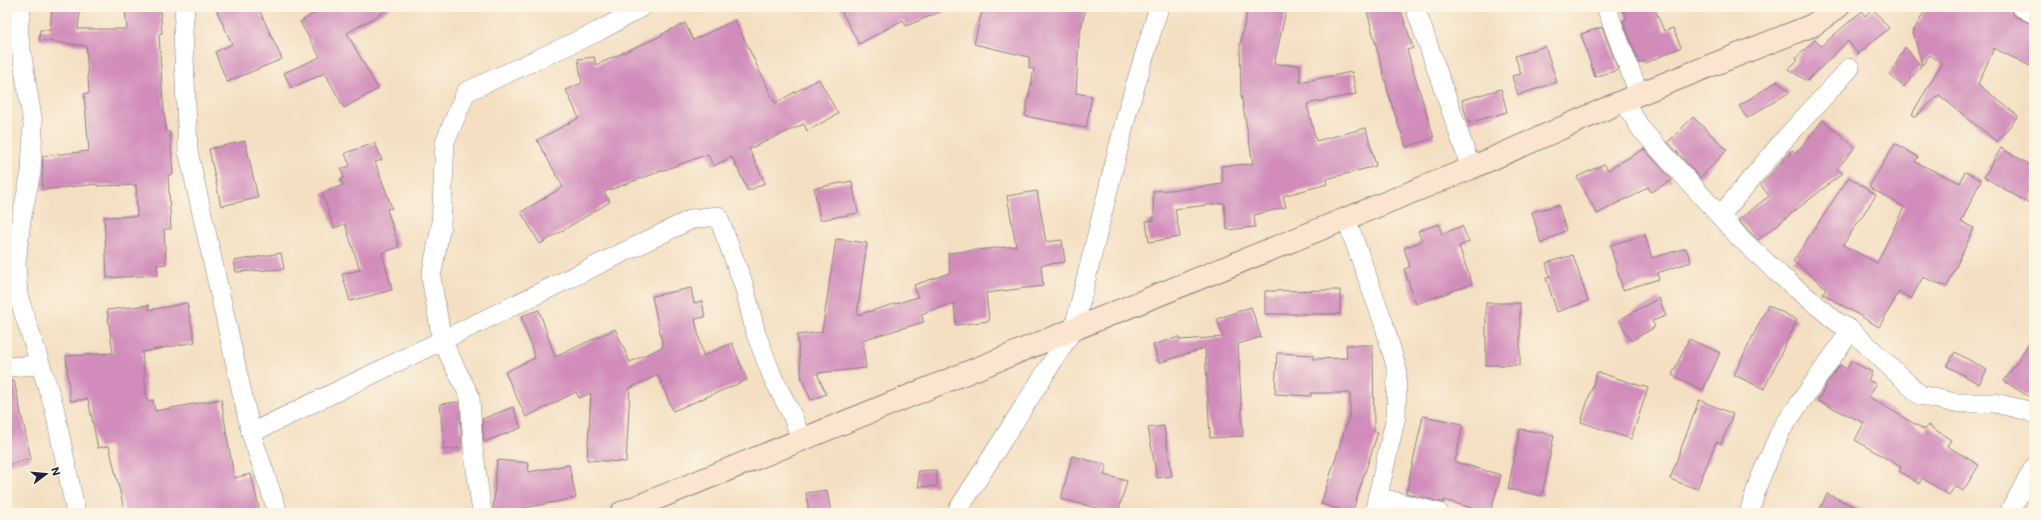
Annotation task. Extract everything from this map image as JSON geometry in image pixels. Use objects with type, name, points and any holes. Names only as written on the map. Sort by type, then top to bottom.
[{"type":"street","points":[[22,7],[18,30],[33,124],[31,172],[21,220],[16,264],[18,295],[39,365],[54,407],[76,513]]},
{"type":"street","points":[[185,7],[183,31],[188,151],[251,433],[278,513]]},
{"type":"street","points":[[482,513],[470,397],[442,342],[431,277],[441,226],[445,142],[466,92],[599,31],[642,7]]},
{"type":"street","points":[[956,513],[1074,328],[1127,113],[1159,7]]},
{"type":"street","points":[[1415,7],[1471,168]]},
{"type":"street","points":[[1606,7],[1641,129],[1740,238],[1780,275],[1837,322],[1850,330],[1920,395],[1955,403],[1995,403],[2029,411],[2034,414]]},
{"type":"street","points":[[622,513],[1074,328],[1471,168],[1631,98],[1813,25],[1838,7]]},
{"type":"street","points":[[2021,7],[2034,14]]},
{"type":"street","points":[[1720,216],[1782,142],[1850,68]]},
{"type":"street","points":[[251,433],[442,342],[692,219],[718,216],[744,286],[756,334],[773,378],[793,417],[802,440]]},
{"type":"street","points":[[1346,218],[1384,324],[1397,370],[1396,416],[1376,505],[1439,513]]},
{"type":"street","points":[[1749,513],[1759,481],[1781,430],[1850,330]]},
{"type":"street","points":[[7,367],[39,365]]},
{"type":"street","points":[[2009,513],[2034,467]]},
{"type":"building","points":[[52,7],[80,10],[78,29],[127,29],[125,9],[160,7],[162,33],[159,34],[162,87],[166,132],[170,132],[173,174],[168,175],[171,229],[164,229],[166,264],[157,265],[158,275],[107,278],[104,217],[137,216],[136,185],[97,186],[97,184],[42,190],[43,156],[89,151],[84,94],[89,93],[86,46],[39,40],[40,30],[50,30]]},
{"type":"building","points":[[215,7],[258,7],[282,59],[227,82],[215,52],[232,44]]},
{"type":"building","points":[[325,7],[393,7],[347,33],[378,89],[344,108],[325,73],[291,88],[284,73],[320,57],[300,22]]},
{"type":"building","points":[[839,7],[952,7],[906,26],[903,20],[859,44]]},
{"type":"building","points":[[983,7],[1086,7],[1079,37],[1076,93],[1092,96],[1086,128],[1025,116],[1034,69],[1029,68],[1029,57],[974,44]]},
{"type":"building","points":[[1248,7],[1287,7],[1274,64],[1300,65],[1300,82],[1352,72],[1356,94],[1307,104],[1316,141],[1366,128],[1376,166],[1326,179],[1327,184],[1283,196],[1286,207],[1254,215],[1255,227],[1227,230],[1224,203],[1175,209],[1180,237],[1149,242],[1146,221],[1154,220],[1153,191],[1223,184],[1221,166],[1253,164],[1241,94],[1240,45]]},
{"type":"building","points":[[1379,7],[1400,7],[1413,48],[1407,50],[1434,138],[1406,147],[1390,99],[1367,11]]},
{"type":"building","points":[[1621,7],[1654,7],[1664,31],[1673,28],[1681,47],[1646,63],[1645,61],[1639,63],[1623,20],[1627,19]]},
{"type":"building","points":[[1927,7],[2010,7],[2011,12],[2015,16],[2034,25],[2034,68],[1994,48],[1978,84],[2018,116],[1997,142],[1939,95],[1915,117],[1912,114],[1942,63],[1930,55],[1922,65],[1913,32]]},
{"type":"building","points":[[1873,9],[1889,28],[1858,54],[1848,41],[1807,81],[1788,69],[1798,60],[1796,58],[1815,40],[1821,46],[1862,11],[1865,16]]},
{"type":"building","points":[[735,20],[775,103],[819,79],[838,114],[807,131],[804,124],[749,149],[765,183],[748,191],[732,157],[713,166],[708,154],[604,192],[610,202],[540,244],[521,212],[563,187],[537,140],[579,118],[566,90],[582,83],[578,59],[594,57],[596,65],[663,35],[662,34],[685,23],[693,40]]},
{"type":"building","points":[[1602,27],[1618,70],[1595,77],[1581,34]]},
{"type":"building","points":[[1545,46],[1557,82],[1518,95],[1512,76],[1521,74],[1515,56]]},
{"type":"building","points":[[1905,47],[1921,66],[1904,87],[1890,75]]},
{"type":"building","points":[[1777,81],[1790,92],[1747,118],[1739,106]]},
{"type":"building","points":[[1501,89],[1507,112],[1468,123],[1462,100]]},
{"type":"building","points":[[1693,117],[1727,150],[1700,178],[1668,142]]},
{"type":"building","points":[[1823,120],[1855,147],[1837,169],[1843,173],[1758,240],[1738,220],[1769,196],[1761,185],[1792,150],[1796,153]]},
{"type":"building","points":[[245,141],[258,198],[221,206],[209,149]]},
{"type":"building","points":[[375,143],[382,160],[375,162],[392,208],[387,209],[399,247],[382,253],[392,290],[350,301],[342,274],[360,270],[345,224],[334,228],[322,193],[343,185],[340,179],[344,178],[341,169],[350,166],[345,153]]},
{"type":"building","points":[[1895,143],[1918,157],[1915,162],[1960,183],[1965,172],[1981,180],[1961,222],[1974,228],[1947,287],[1923,277],[1911,299],[1899,292],[1879,327],[1823,294],[1826,288],[1793,261],[1849,177],[1876,195],[1843,245],[1877,263],[1904,207],[1869,187]]},
{"type":"building","points":[[2001,148],[2034,167],[2034,192],[2028,203],[1984,177]]},
{"type":"building","points":[[1644,149],[1672,180],[1651,192],[1648,187],[1628,199],[1627,198],[1597,214],[1577,177],[1604,164],[1608,170]]},
{"type":"building","points":[[852,181],[858,213],[820,220],[814,188]]},
{"type":"building","points":[[1037,191],[1046,242],[1062,240],[1065,262],[1041,265],[1043,286],[986,293],[989,321],[956,325],[954,303],[921,314],[924,322],[862,340],[866,368],[817,373],[826,394],[811,400],[802,379],[797,335],[822,332],[836,239],[867,243],[857,315],[918,297],[914,285],[950,273],[948,253],[1016,246],[1007,196]]},
{"type":"building","points":[[1558,205],[1566,230],[1541,244],[1532,212]]},
{"type":"building","points":[[1439,224],[1442,234],[1462,226],[1469,242],[1459,246],[1472,284],[1416,304],[1404,269],[1410,267],[1404,248],[1422,241],[1418,231]]},
{"type":"building","points":[[1645,235],[1652,258],[1686,248],[1691,262],[1657,273],[1659,279],[1623,290],[1610,245]]},
{"type":"building","points":[[281,253],[284,269],[236,272],[234,261]]},
{"type":"building","points":[[1573,255],[1588,301],[1557,312],[1546,278],[1550,277],[1546,263]]},
{"type":"building","points":[[691,288],[694,303],[702,301],[705,317],[695,319],[703,356],[732,343],[747,380],[673,411],[658,375],[630,388],[626,462],[587,460],[591,393],[579,398],[576,392],[526,417],[505,372],[535,358],[521,316],[539,310],[555,357],[615,329],[630,362],[663,347],[652,296]]},
{"type":"building","points":[[1340,290],[1340,314],[1265,314],[1265,291]]},
{"type":"building","points":[[1659,298],[1666,316],[1652,321],[1655,327],[1631,341],[1619,320]]},
{"type":"building","points":[[187,303],[195,342],[142,352],[147,401],[153,400],[155,411],[221,399],[234,478],[251,474],[260,513],[125,513],[109,446],[98,448],[88,399],[70,401],[66,356],[113,353],[107,310],[149,305],[149,310]]},
{"type":"building","points":[[1486,303],[1520,303],[1520,365],[1486,365]]},
{"type":"building","points":[[1768,305],[1797,320],[1764,389],[1734,375]]},
{"type":"building","points":[[1251,307],[1261,337],[1238,344],[1243,436],[1210,438],[1205,348],[1159,363],[1153,345],[1179,337],[1180,340],[1223,337],[1217,319]]},
{"type":"building","points":[[2034,336],[2034,400],[2004,381]]},
{"type":"building","points":[[1689,339],[1720,353],[1703,390],[1672,375]]},
{"type":"building","points":[[1346,345],[1373,345],[1374,431],[1378,432],[1352,513],[1321,504],[1350,413],[1350,393],[1311,393],[1311,396],[1275,394],[1277,353],[1313,355],[1313,359],[1347,358]]},
{"type":"building","points":[[1955,352],[1987,370],[1979,384],[1947,366]]},
{"type":"building","points":[[1851,361],[1872,372],[1868,380],[1876,384],[1869,397],[1925,430],[1928,425],[1951,440],[1947,446],[1979,465],[1963,491],[1955,486],[1949,495],[1922,478],[1919,484],[1899,471],[1901,467],[1855,440],[1864,423],[1818,401],[1826,385],[1840,365],[1847,369]]},
{"type":"building","points":[[1597,372],[1648,388],[1631,439],[1581,422]]},
{"type":"building","points":[[14,381],[31,459],[7,465],[7,382]]},
{"type":"building","points":[[1699,400],[1733,414],[1721,444],[1716,442],[1697,489],[1670,479]]},
{"type":"building","points":[[459,402],[462,448],[444,450],[440,404]]},
{"type":"building","points":[[513,407],[521,428],[484,442],[482,419]]},
{"type":"building","points":[[1423,416],[1463,424],[1455,462],[1501,475],[1490,513],[1444,500],[1444,503],[1406,493]]},
{"type":"building","points":[[1164,426],[1172,476],[1157,478],[1148,428]]},
{"type":"building","points":[[1520,429],[1554,435],[1542,496],[1508,489]]},
{"type":"building","points":[[1072,456],[1107,465],[1104,475],[1127,481],[1118,513],[1061,499]]},
{"type":"building","points":[[497,460],[529,463],[528,472],[569,465],[576,498],[524,508],[523,513],[493,510]]},
{"type":"building","points":[[936,470],[937,486],[919,487],[918,471]]},
{"type":"building","points":[[827,490],[831,513],[809,513],[806,493]]},
{"type":"building","points":[[1827,494],[1869,513],[1818,513]]}]
